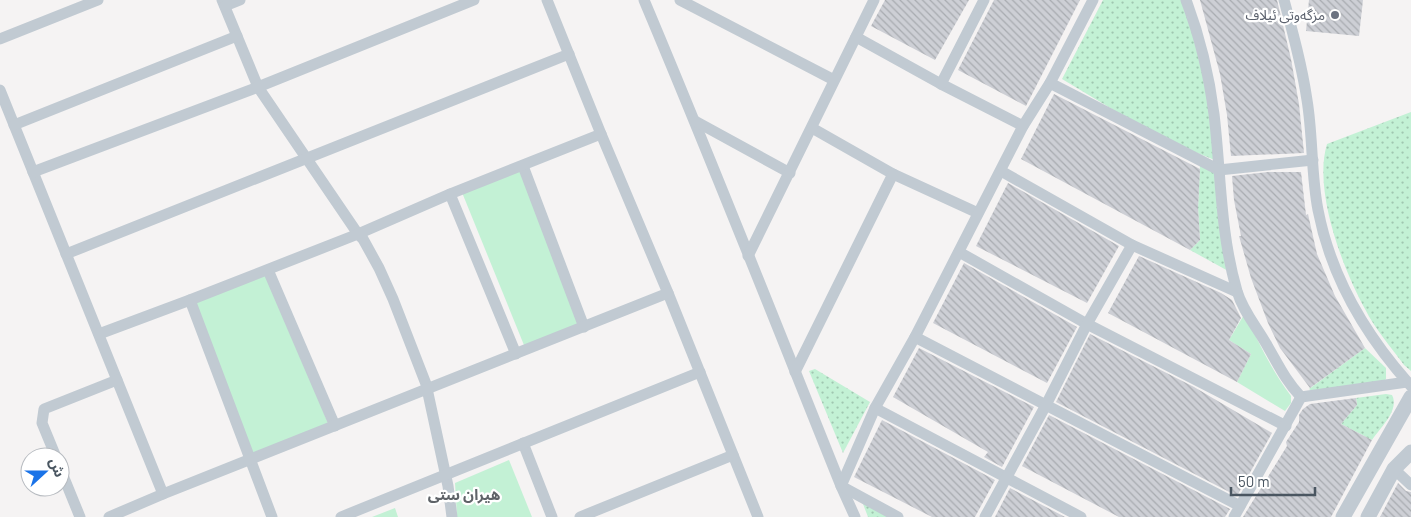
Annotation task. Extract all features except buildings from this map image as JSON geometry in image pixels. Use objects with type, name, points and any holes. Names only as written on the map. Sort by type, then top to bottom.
[{"type":"street","points":[[0,39],[98,0]]},
{"type":"street","points":[[240,0],[224,3],[258,87],[363,239],[393,299],[423,376],[445,475],[452,517]]},
{"type":"street","points":[[33,172],[258,87],[474,0]]},
{"type":"street","points":[[548,0],[758,517]]},
{"type":"street","points":[[644,0],[855,517]]},
{"type":"street","points":[[680,0],[834,80]]},
{"type":"street","points":[[748,256],[874,0]]},
{"type":"street","points":[[941,84],[984,0]]},
{"type":"street","points":[[841,486],[875,408],[915,337],[1023,126],[1050,83],[1093,0]]},
{"type":"street","points":[[1186,0],[1208,73],[1214,115],[1221,204],[1237,292],[1252,322],[1285,378],[1301,397]]},
{"type":"street","points":[[1284,0],[1294,37],[1307,101],[1318,210],[1340,281],[1353,307],[1377,346],[1410,388]]},
{"type":"street","points":[[14,125],[237,36]]},
{"type":"street","points":[[856,37],[941,84],[1023,126]]},
{"type":"street","points":[[66,254],[569,54]]},
{"type":"street","points":[[1050,83],[1219,170],[1314,160]]},
{"type":"street","points":[[0,90],[163,494]]},
{"type":"street","points":[[695,121],[790,173]]},
{"type":"street","points":[[812,128],[893,174],[978,213]]},
{"type":"street","points":[[99,334],[268,270],[450,194],[601,134]]},
{"type":"street","points":[[522,166],[584,327]]},
{"type":"street","points":[[1001,171],[1132,245],[1237,292]]},
{"type":"street","points":[[795,372],[893,174]]},
{"type":"street","points":[[450,194],[516,354]]},
{"type":"street","points":[[985,517],[1046,406],[1087,324],[1132,245]]},
{"type":"street","points":[[959,252],[1087,324],[1286,426]]},
{"type":"street","points":[[268,270],[334,426]]},
{"type":"street","points":[[109,517],[668,294]]},
{"type":"street","points":[[190,300],[272,517]]},
{"type":"street","points":[[915,337],[1240,506]]},
{"type":"street","points":[[341,517],[700,372]]},
{"type":"street","points":[[52,447],[42,423],[44,409],[117,380]]},
{"type":"street","points":[[1301,397],[1410,388]]},
{"type":"street","points":[[1343,517],[1410,388]]},
{"type":"street","points":[[1234,517],[1301,397]]},
{"type":"street","points":[[875,408],[1081,517]]},
{"type":"street","points":[[523,443],[552,517]]},
{"type":"street","points":[[1368,517],[1394,469],[1411,452]]},
{"type":"street","points":[[580,517],[733,456]]},
{"type":"street","points":[[1394,469],[1411,485]]},
{"type":"street","points":[[841,486],[898,517]]},
{"type":"street","points":[[70,492],[80,517]]},
{"type":"green space","points":[[1103,0],[1187,0],[1202,47],[1217,161],[1195,152],[1182,151],[1062,79]]},
{"type":"green space","points":[[1411,112],[1411,371],[1404,365],[1373,324],[1347,272],[1332,228],[1327,205],[1324,163],[1327,144]]},
{"type":"green space","points":[[1200,165],[1223,166],[1230,272],[1190,250],[1200,240],[1198,208]]},
{"type":"green space","points":[[523,166],[584,327],[526,350],[461,190]]},
{"type":"green space","points":[[268,270],[331,431],[253,462],[190,300]]},
{"type":"green space","points":[[1245,313],[1266,356],[1291,396],[1291,403],[1285,411],[1237,382],[1251,354],[1229,340]]},
{"type":"green space","points":[[1365,348],[1386,368],[1386,379],[1381,383],[1312,391],[1309,389]]},
{"type":"green space","points":[[815,369],[870,402],[843,453],[809,371]]},
{"type":"green space","points":[[1392,395],[1393,407],[1388,419],[1372,440],[1341,424],[1357,405],[1356,398]]},
{"type":"green space","points":[[509,460],[532,517],[457,517],[455,483]]},
{"type":"green space","points":[[860,496],[895,517],[868,517]]},
{"type":"green space","points":[[395,508],[398,517],[372,517]]},
{"type":"place","name":"مزگەوتی ئیلاف","points":[[1335,15]]},
{"type":"district","name":"هیران ستی","points":[[464,495]]}]
